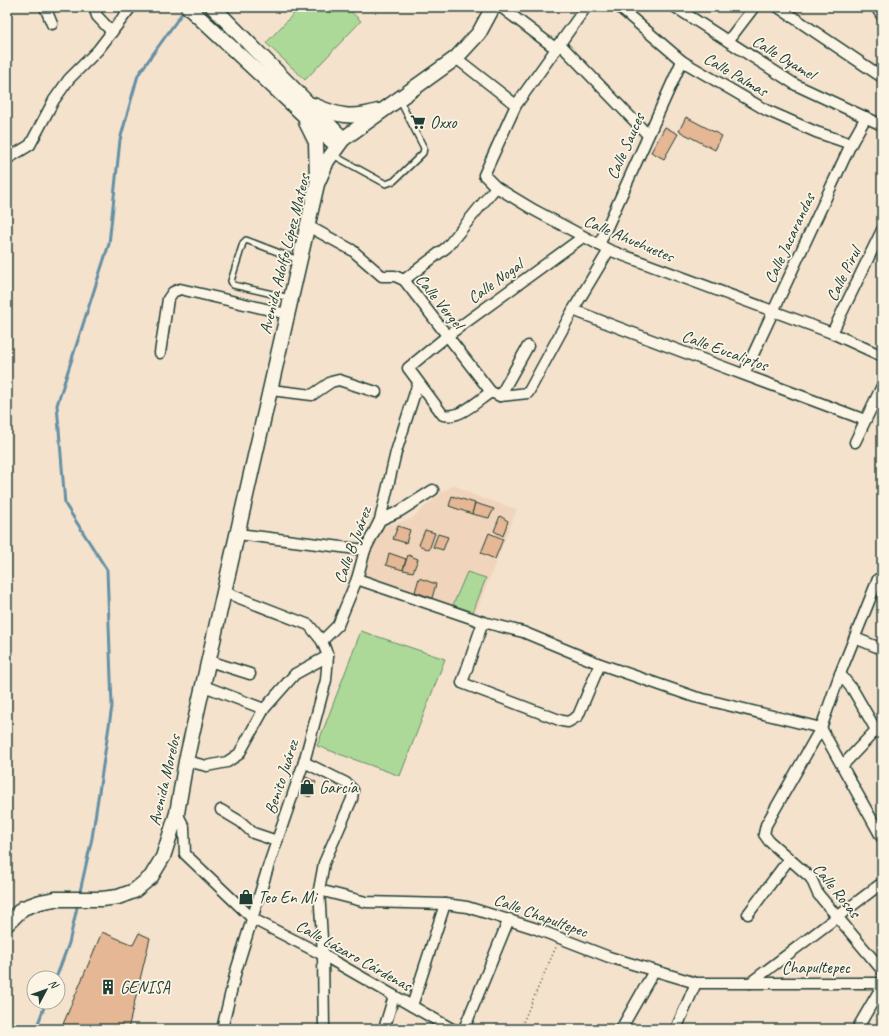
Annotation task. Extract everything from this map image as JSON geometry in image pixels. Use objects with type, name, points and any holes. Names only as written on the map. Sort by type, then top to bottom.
[{"type":"main road","points":[[188,7],[296,100],[344,116],[362,116],[388,108]]},
{"type":"main road","points":[[213,7],[337,146],[456,58],[479,32],[493,7]]},
{"type":"main road","points":[[296,100],[316,142],[317,184]]},
{"type":"main road","name":"Avenida Adolfo López Mateos","points":[[238,534],[271,390],[290,298],[300,261],[317,184],[337,146]]},
{"type":"main road","name":"Avenida Morelos","points":[[7,924],[24,908],[40,902],[55,899],[102,899],[118,897],[134,890],[152,877],[163,856],[177,813],[186,761],[238,534]]},
{"type":"street","points":[[44,7],[52,24]]},
{"type":"street","points":[[94,7],[97,16],[112,32]]},
{"type":"street","points":[[7,159],[30,145],[54,100],[69,79],[98,50],[131,7]]},
{"type":"street","points":[[501,7],[557,45],[648,134]]},
{"type":"street","points":[[456,58],[516,105],[557,45],[586,7]]},
{"type":"street","name":"Calle Palmas","points":[[619,7],[682,61],[766,110],[816,132],[851,144]]},
{"type":"street","name":"Calle Oyamel","points":[[675,7],[796,85],[882,125]]},
{"type":"street","points":[[728,41],[754,7]]},
{"type":"street","points":[[778,7],[882,77]]},
{"type":"street","points":[[876,7],[882,16]]},
{"type":"street","name":"Calle Sauces","points":[[599,245],[682,61]]},
{"type":"street","name":"Calle Ahuehuetes","points":[[516,105],[484,175],[496,187],[583,237],[609,250],[832,333],[882,356]]},
{"type":"street","name":"Calle Jacarandas","points":[[744,374],[851,144],[866,117]]},
{"type":"street","points":[[404,280],[447,247],[496,187]]},
{"type":"street","name":"Calle Vergel","points":[[308,226],[352,250],[382,276],[395,276],[404,280],[491,392]]},
{"type":"street","name":"Calle Pirul","points":[[832,333],[882,230]]},
{"type":"street","name":"Calle Nogal","points":[[418,383],[408,368],[448,336],[583,237]]},
{"type":"street","points":[[418,383],[443,414],[450,417],[457,415],[491,392],[500,396],[528,393],[573,310],[609,250]]},
{"type":"street","points":[[160,353],[168,298],[173,292],[180,289],[287,314]]},
{"type":"street","name":"Calle Eucaliptos","points":[[573,310],[649,340],[866,420]]},
{"type":"street","points":[[500,396],[528,346]]},
{"type":"street","points":[[271,390],[312,395],[331,382],[339,380],[376,392]]},
{"type":"street","name":"Calle B Juárez","points":[[322,641],[338,625],[357,579],[365,550],[380,520],[396,452],[418,383]]},
{"type":"street","points":[[855,442],[882,386]]},
{"type":"street","points":[[380,520],[400,511],[433,490]]},
{"type":"street","points":[[238,534],[365,550]]},
{"type":"street","points":[[357,579],[483,622],[523,632],[600,664],[695,697],[821,728],[882,838]]},
{"type":"street","points":[[821,728],[840,674],[878,579]]},
{"type":"street","name":"Benito Juárez","points":[[222,1029],[236,972],[276,841],[304,762],[326,680],[328,656],[322,641],[309,625],[224,592]]},
{"type":"street","points":[[483,622],[462,683],[562,721],[568,722],[578,716],[600,664]]},
{"type":"street","points":[[855,638],[882,649]]},
{"type":"street","points":[[186,761],[207,766],[226,762],[239,754],[264,709],[295,674],[328,656]]},
{"type":"street","points":[[209,661],[250,674]]},
{"type":"street","points":[[840,674],[854,690],[879,732],[842,766]]},
{"type":"street","points":[[204,686],[264,709]]},
{"type":"street","name":"Calle Rosas","points":[[821,728],[766,825],[764,834],[769,841],[810,878],[818,894],[882,970]]},
{"type":"street","points":[[304,762],[346,783],[353,790],[352,799],[324,863],[319,890],[323,955],[324,1029]]},
{"type":"street","points":[[221,810],[241,822],[253,833],[276,841]]},
{"type":"street","name":"Calle Lázaro Cárdenas","points":[[177,813],[184,828],[186,854],[253,919],[323,955],[452,1029]]},
{"type":"street","points":[[748,914],[789,859]]},
{"type":"street","points":[[750,983],[882,883]]},
{"type":"street","name":"Calle Chapultepec","points":[[319,890],[366,902],[445,904],[468,907],[509,919],[560,939],[654,971],[696,983],[750,983]]},
{"type":"street","points":[[412,1006],[445,904]]},
{"type":"street","points":[[464,1029],[509,919]]},
{"type":"street","points":[[621,1029],[654,971]]},
{"type":"street","points":[[676,1029],[696,983]]},
{"type":"street","name":"Chapultepec","points":[[750,983],[882,985]]},
{"type":"street","points":[[857,1029],[882,985]]},
{"type":"street","points":[[384,1029],[394,996]]},
{"type":"lane","points":[[337,146],[386,184],[394,181],[423,153],[424,148],[399,100]]},
{"type":"lane","points":[[290,298],[233,285],[231,281],[243,243],[246,240],[300,261]]},
{"type":"path","points":[[520,1029],[560,939]]},
{"type":"shaded area","points":[[454,485],[476,496],[517,509],[475,615],[362,577],[379,527],[411,519],[443,491]]},
{"type":"green space","points":[[300,7],[346,7],[361,21],[305,80],[266,43]]},
{"type":"green space","points":[[467,572],[486,578],[473,612],[453,605]]},
{"type":"green space","points":[[361,631],[445,659],[400,776],[317,746]]},
{"type":"building","points":[[686,117],[722,136],[715,150],[679,131]]},
{"type":"building","points":[[665,127],[678,134],[664,159],[651,152]]},
{"type":"building","points":[[452,496],[475,503],[472,514],[449,506]]},
{"type":"building","points":[[475,503],[494,509],[489,518],[472,514]]},
{"type":"building","points":[[500,516],[508,521],[503,536],[494,531]]},
{"type":"building","points":[[398,526],[410,530],[406,543],[393,539]]},
{"type":"building","points":[[425,530],[435,533],[429,550],[419,545]]},
{"type":"building","points":[[489,533],[503,539],[495,559],[481,553]]},
{"type":"building","points":[[438,534],[448,537],[443,550],[433,547]]},
{"type":"building","points":[[389,553],[406,559],[403,570],[386,565]]},
{"type":"building","points":[[408,555],[418,559],[413,572],[403,570]]},
{"type":"building","points":[[419,578],[436,584],[432,598],[415,592]]},
{"type":"building","name":"García","points":[[304,776],[316,782],[310,797],[299,793]]},
{"type":"building","name":"Teo En Mi","points":[[243,893],[253,895],[249,906],[245,907],[239,900]]},
{"type":"building","name":"GENISA","points":[[102,932],[133,945],[139,933],[150,938],[128,1029],[61,1029]]},
{"type":"waterway","points":[[79,896],[92,838],[112,706],[107,570],[65,504],[57,405],[109,244],[120,140],[138,75],[185,9]]},
{"type":"waterway","points":[[59,970],[69,943],[78,903]]},
{"type":"waterway","points":[[36,1029],[43,1010]]},
{"type":"place","name":"Oxxo","points":[[418,122]]},
{"type":"place","name":"García","points":[[307,787]]},
{"type":"place","name":"Teo En Mi","points":[[246,897]]},
{"type":"place","name":"GENISA","points":[[108,987]]}]
